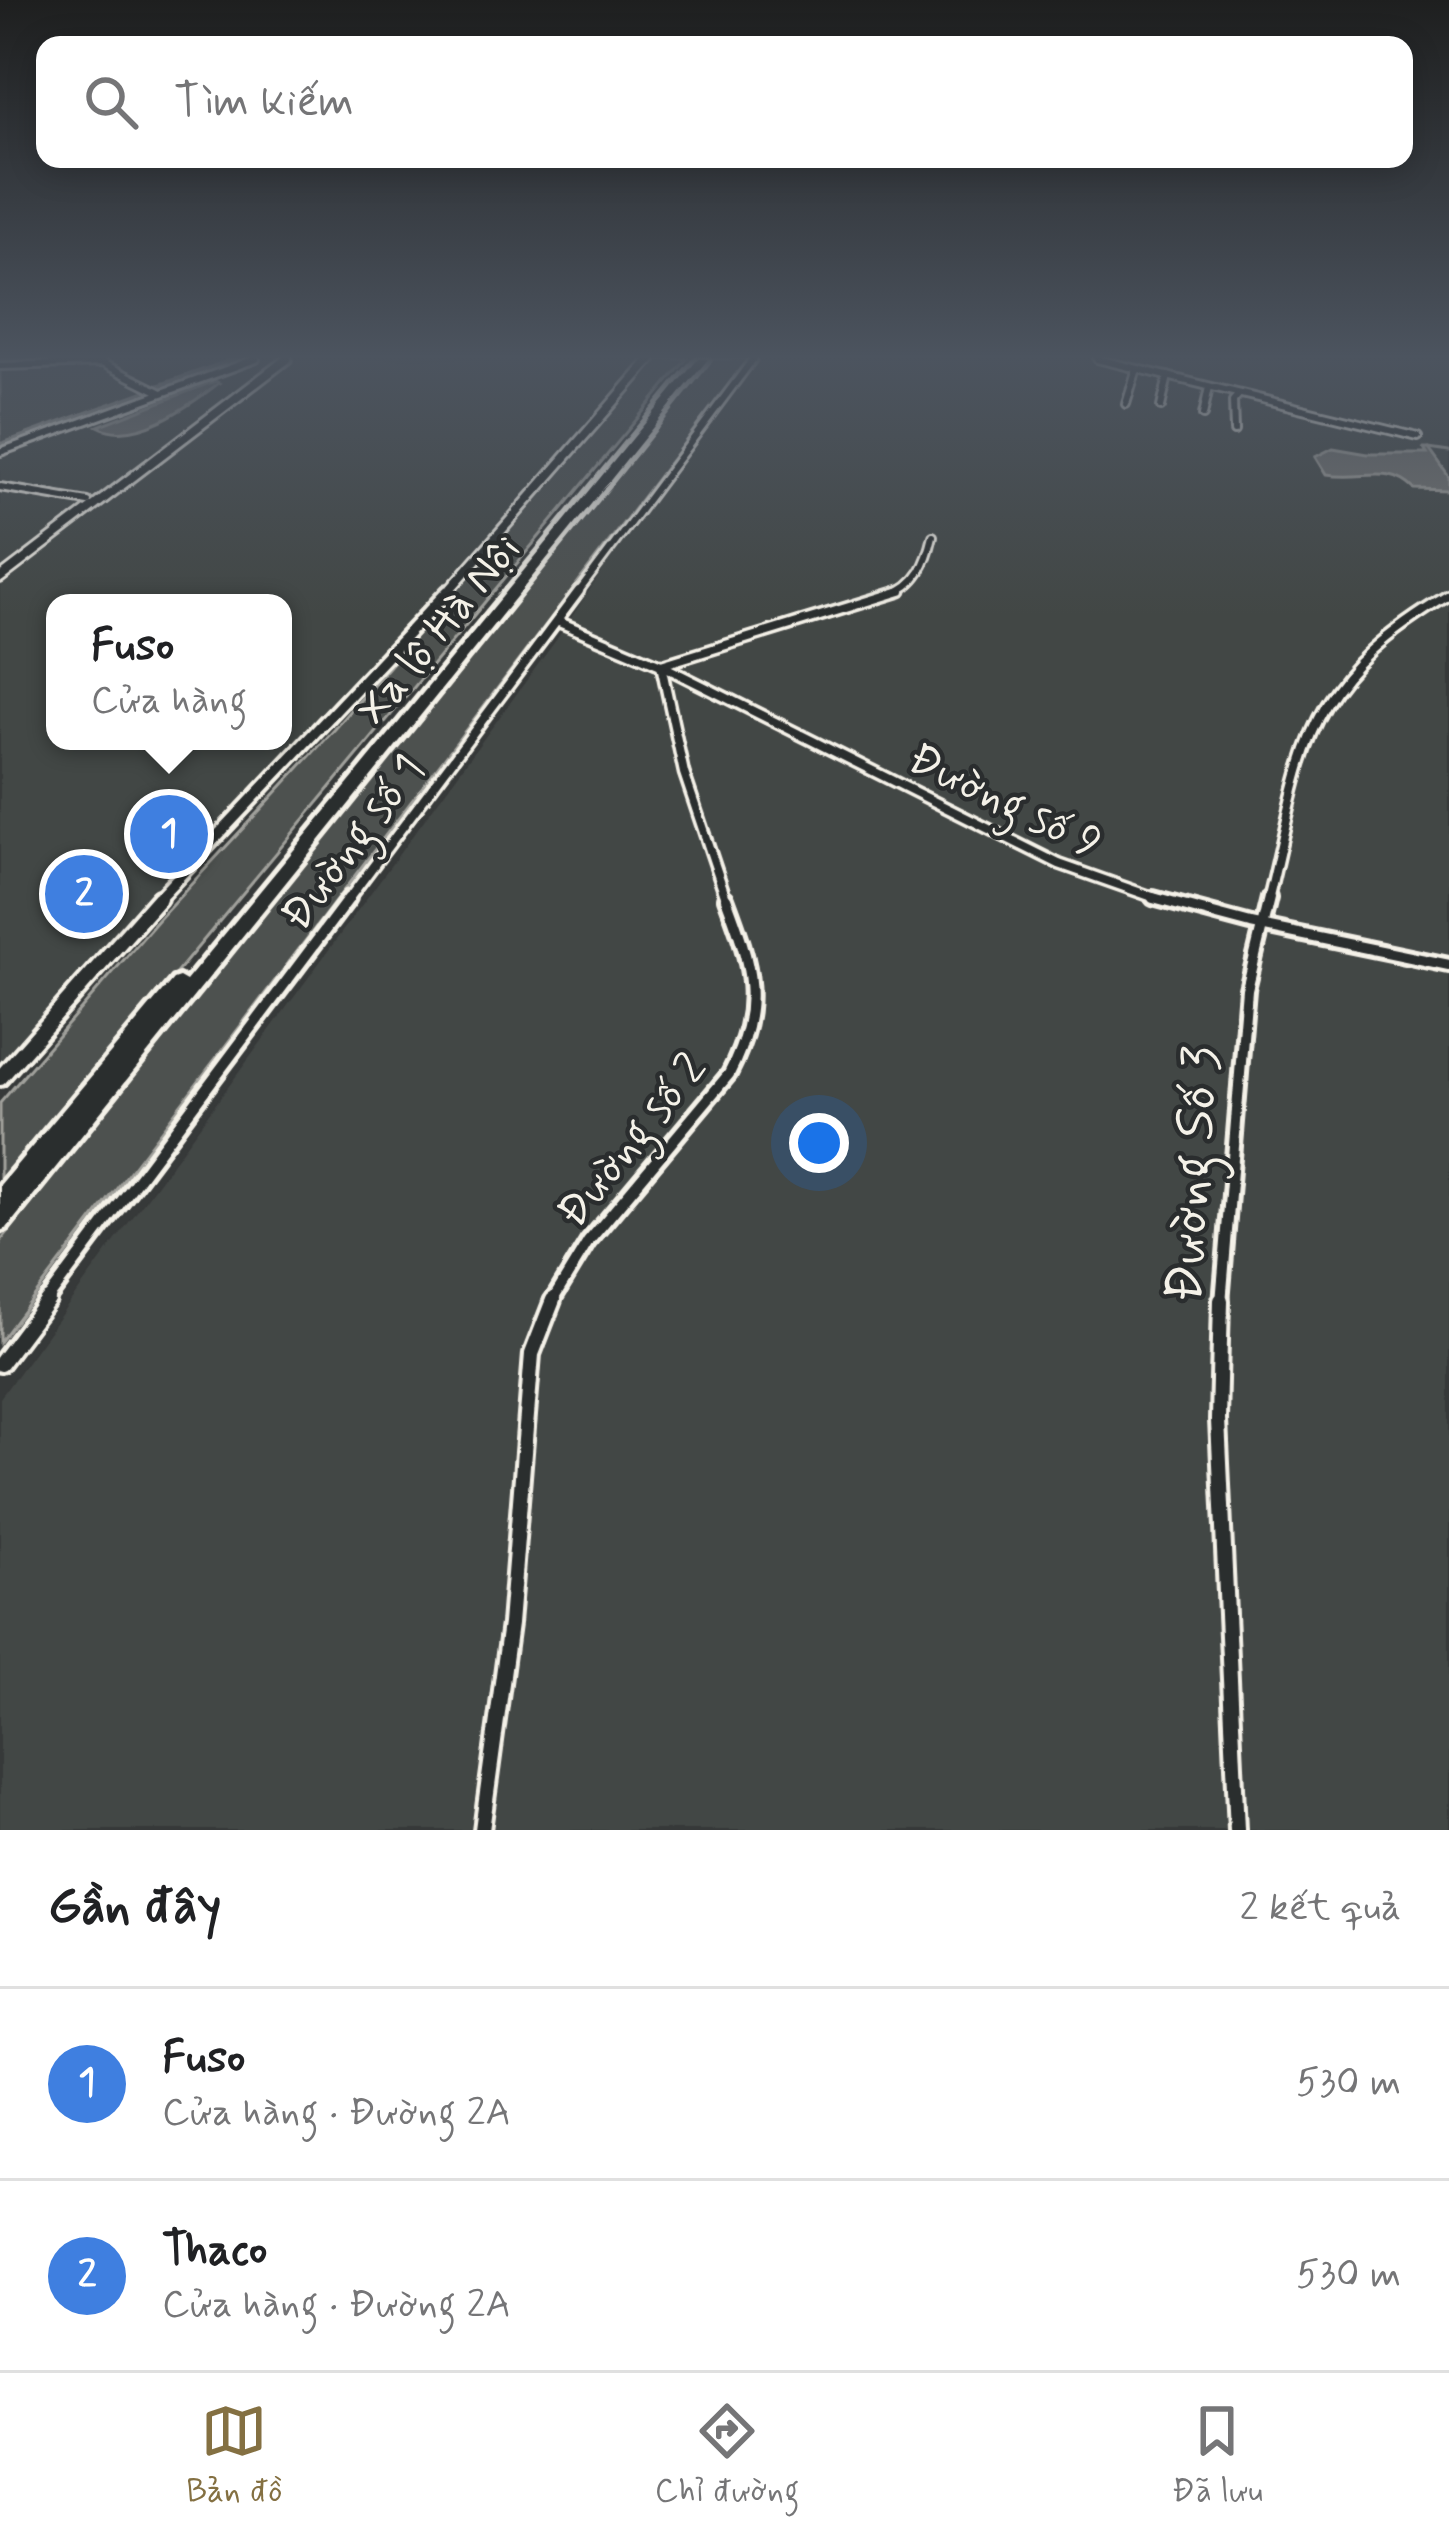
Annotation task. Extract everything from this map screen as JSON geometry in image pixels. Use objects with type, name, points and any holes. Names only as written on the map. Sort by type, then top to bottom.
[{"type":"highway","name":"Xa lộ Hà Nội","points":[[0,1200],[628,444]]},
{"type":"highway","name":"Xa lộ Hà Nội","points":[[0,1222],[630,444]]},
{"type":"street","points":[[0,578],[163,444]]},
{"type":"street","points":[[0,569],[171,444]]},
{"type":"street","points":[[0,1078],[134,924],[423,620],[576,444]]},
{"type":"street","name":"Đường số 1","points":[[0,1364],[690,444]]},
{"type":"street","points":[[0,487],[93,502]]},
{"type":"street","points":[[661,664],[901,591],[926,566],[933,536]]},
{"type":"street","name":"Đường Số 3","points":[[1237,1830],[1218,1420],[1240,1044],[1261,926],[1307,740],[1319,710],[1344,674],[1382,638],[1449,595]]},
{"type":"street","name":"Đường số 9","points":[[559,622],[661,664],[1064,866],[1150,900],[1449,965]]},
{"type":"street","name":"Đường số 2","points":[[482,1830],[510,1624],[532,1354],[539,1322],[570,1268],[728,1074],[745,1044],[751,1015],[753,996],[744,950],[680,754],[661,664]]},
{"type":"shaded area","points":[[0,444],[573,444],[441,596],[0,1071]]},
{"type":"shaded area","points":[[583,444],[616,444],[0,1185],[0,1103],[159,919],[335,729]]},
{"type":"shaded area","points":[[642,444],[683,444],[0,1342],[0,1242]]},
{"type":"shaded area","points":[[692,444],[1449,444],[1449,1830],[0,1830],[0,1398],[556,640]]},
{"type":"shaded area","points":[[1333,448],[1368,454],[1427,454],[1424,449],[1429,449],[1449,477],[1449,490],[1414,489],[1385,475],[1326,475],[1315,457]]},
{"type":"waterway","points":[[1429,449],[1449,452]]},
{"type":"place","name":"Fuso","points":[[169,834]]},
{"type":"place","name":"Thaco","points":[[84,894]]}]
